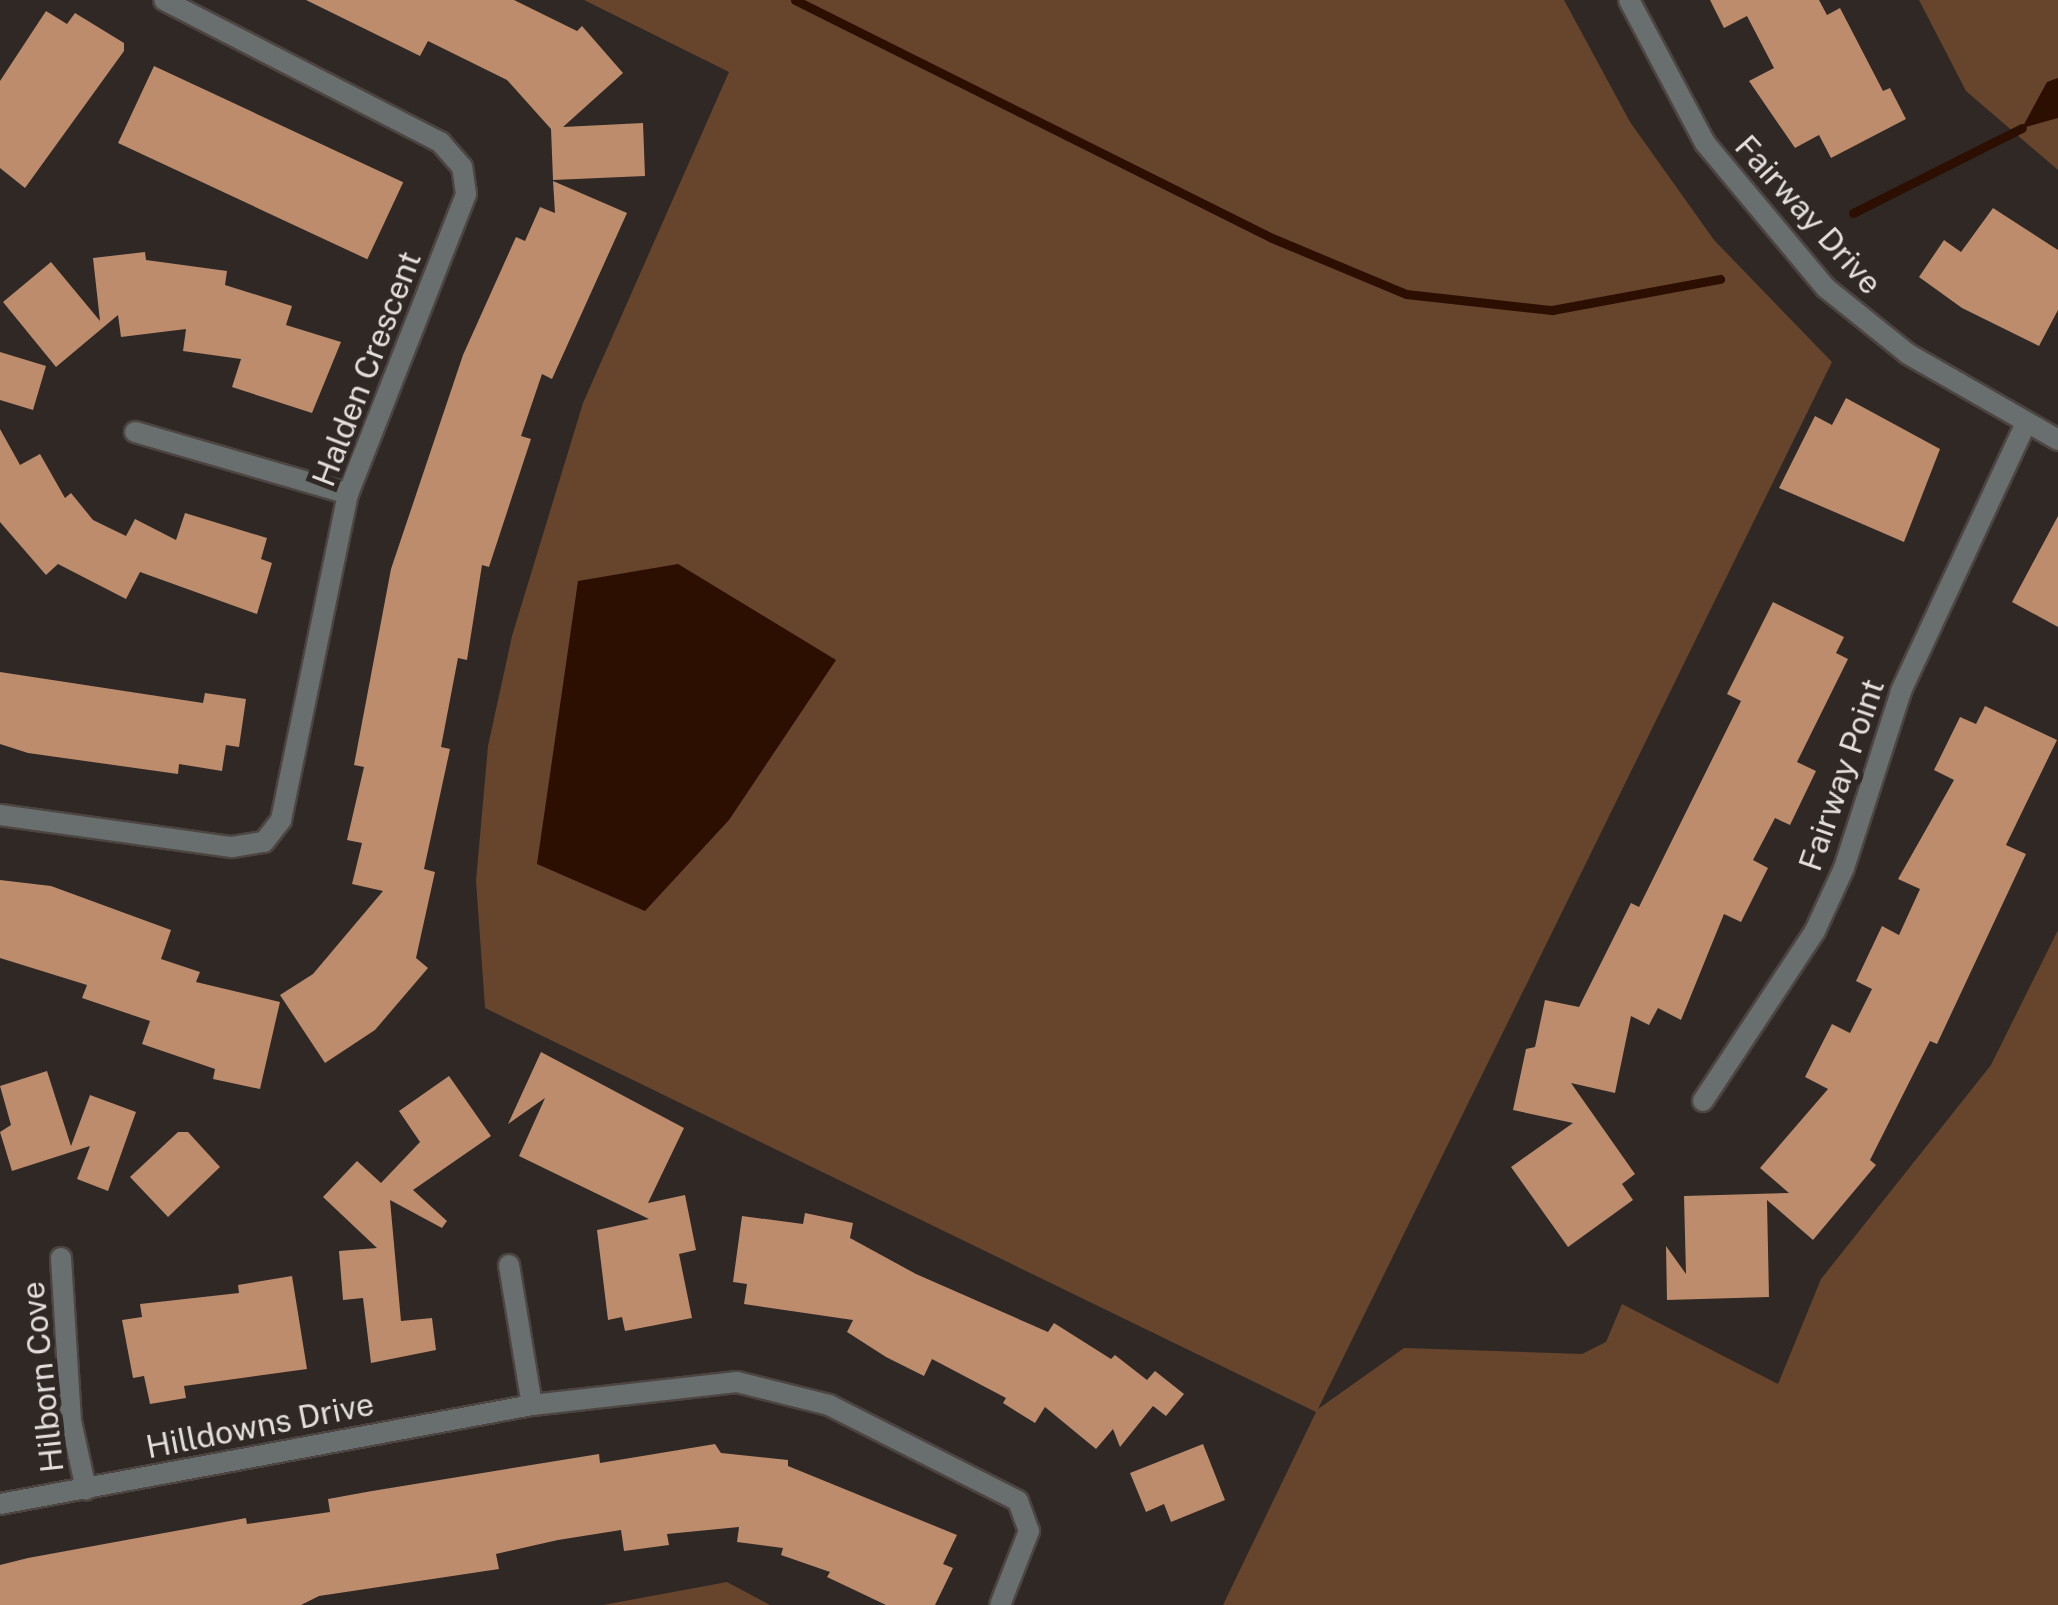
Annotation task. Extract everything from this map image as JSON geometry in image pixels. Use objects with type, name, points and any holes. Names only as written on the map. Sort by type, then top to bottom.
[{"type":"street","name":"Halden Crescent","points":[[0,815],[232,846],[264,842],[282,820],[348,494],[466,194],[462,167],[415,128],[164,0]]},
{"type":"street","name":"Fairway Drive","points":[[1629,0],[1705,143],[1826,288],[1908,354],[2058,440]]},
{"type":"street","name":"Fairway Point","points":[[1704,1101],[1815,932],[1844,868],[1901,691],[2026,423]]},
{"type":"street","points":[[135,432],[348,494]]},
{"type":"street","name":"Hilborn Cove","points":[[60,1258],[71,1421],[86,1489]]},
{"type":"street","points":[[509,1265],[532,1405]]},
{"type":"street","name":"Hilldowns Drive","points":[[0,1504],[532,1405],[737,1382],[829,1404],[1018,1501],[1029,1531],[1000,1605]]},
{"type":"shaded area","points":[[584,0],[1564,0],[1630,122],[1714,240],[1832,362],[1318,1409],[1404,1348],[1582,1354],[1606,1342],[1622,1304],[1778,1384],[1821,1279],[1991,1065],[2058,930],[2058,1605],[1223,1605],[1316,1412],[485,1008],[476,881],[488,746],[512,636],[583,403],[729,72]]},
{"type":"shaded area","points":[[1919,0],[2058,0],[2058,170],[1966,91]]},
{"type":"shaded area","points":[[2058,78],[2058,118],[2022,128],[2047,82]]},
{"type":"shaded area","points":[[678,564],[836,660],[729,820],[645,911],[537,864],[578,581]]},
{"type":"shaded area","points":[[727,1582],[770,1605],[603,1605]]},
{"type":"building","points":[[306,0],[514,0],[577,31],[582,26],[623,73],[563,127],[643,123],[645,176],[553,180],[551,129],[507,80],[428,41],[420,56]]},
{"type":"building","points":[[1710,0],[1819,0],[1827,15],[1840,8],[1883,91],[1890,88],[1906,119],[1831,158],[1819,135],[1795,148],[1749,81],[1774,68],[1747,16],[1724,28]]},
{"type":"building","points":[[46,11],[67,24],[75,13],[124,43],[124,51],[25,188],[0,168],[0,81]]},
{"type":"building","points":[[154,66],[403,182],[367,259],[118,143]]},
{"type":"building","points":[[553,181],[627,213],[552,379],[542,374],[521,436],[531,439],[489,567],[482,565],[467,660],[458,658],[441,747],[450,749],[424,869],[435,872],[416,958],[428,968],[375,1030],[325,1063],[280,995],[313,974],[383,891],[352,884],[362,843],[347,840],[364,767],[354,765],[391,569],[463,355],[516,237],[525,241],[540,207],[555,213]]},
{"type":"building","points":[[1993,208],[2058,250],[2058,310],[2039,346],[1962,308],[1919,277],[1944,240],[1961,252]]},
{"type":"building","points":[[145,252],[146,260],[227,271],[225,285],[292,306],[286,325],[341,342],[312,413],[232,387],[241,359],[183,351],[186,329],[121,337],[118,315],[56,367],[3,302],[51,262],[100,321],[93,258]]},
{"type":"building","points":[[0,352],[46,366],[33,410],[0,400]]},
{"type":"building","points":[[1846,398],[1940,449],[1904,542],[1779,488],[1815,416],[1832,425]]},
{"type":"building","points":[[0,429],[20,465],[40,454],[65,498],[71,493],[93,520],[126,536],[135,519],[176,540],[185,513],[267,538],[261,559],[272,563],[257,614],[140,572],[126,599],[58,564],[46,575],[0,522]]},
{"type":"building","points":[[2058,516],[2058,627],[2012,602]]},
{"type":"building","points":[[1773,602],[1844,637],[1836,653],[1848,659],[1797,762],[1816,771],[1790,825],[1775,818],[1753,860],[1768,868],[1741,922],[1724,914],[1681,1020],[1658,1008],[1649,1025],[1631,1016],[1615,1093],[1571,1083],[1635,1174],[1622,1184],[1633,1200],[1568,1247],[1511,1167],[1573,1123],[1513,1110],[1526,1049],[1535,1047],[1545,1000],[1579,1007],[1631,903],[1639,907],[1741,701],[1727,694]]},
{"type":"building","points":[[0,672],[203,703],[205,693],[246,699],[239,747],[226,745],[222,771],[179,764],[178,774],[28,753],[0,744]]},
{"type":"building","points":[[1985,706],[2057,740],[2006,845],[2026,854],[1937,1044],[1930,1041],[1870,1160],[1876,1165],[1813,1240],[1767,1200],[1769,1297],[1667,1300],[1666,1246],[1686,1274],[1684,1196],[1789,1193],[1760,1168],[1828,1089],[1805,1077],[1832,1024],[1850,1033],[1872,989],[1856,981],[1882,926],[1899,935],[1920,889],[1898,879],[1954,780],[1934,770],[1960,717],[1976,724]]},
{"type":"building","points":[[0,880],[51,886],[171,930],[161,959],[200,972],[196,982],[280,1002],[260,1089],[213,1079],[215,1069],[142,1044],[150,1021],[82,998],[87,985],[0,958]]},
{"type":"building","points":[[541,1052],[684,1128],[648,1203],[685,1195],[696,1250],[679,1254],[692,1318],[625,1331],[622,1317],[608,1320],[597,1230],[649,1219],[519,1156],[545,1098],[508,1124]]},
{"type":"building","points":[[47,1071],[71,1146],[90,1095],[136,1112],[108,1191],[77,1179],[90,1146],[12,1171],[0,1132],[11,1125],[0,1086]]},
{"type":"building","points":[[449,1076],[491,1136],[413,1190],[447,1221],[442,1228],[390,1200],[401,1321],[432,1318],[436,1350],[371,1363],[363,1298],[343,1300],[339,1251],[377,1248],[323,1197],[357,1161],[381,1183],[420,1142],[399,1111]]},
{"type":"building","points":[[178,1132],[188,1132],[220,1167],[168,1217],[130,1177]]},
{"type":"building","points":[[805,1213],[853,1223],[850,1238],[916,1274],[1048,1332],[1054,1323],[1111,1359],[1115,1355],[1147,1380],[1155,1371],[1184,1394],[1166,1416],[1153,1406],[1120,1447],[1113,1429],[1096,1449],[1045,1407],[1035,1423],[1003,1403],[1006,1398],[932,1359],[924,1376],[886,1357],[847,1332],[853,1320],[744,1304],[747,1284],[733,1282],[742,1216],[803,1224]]},
{"type":"building","points":[[292,1276],[307,1369],[184,1386],[186,1398],[150,1404],[144,1376],[133,1378],[122,1320],[142,1317],[140,1304],[239,1293],[238,1285]]},
{"type":"building","points":[[715,1444],[721,1453],[788,1460],[788,1466],[957,1535],[943,1564],[953,1568],[935,1605],[886,1605],[827,1577],[830,1572],[781,1555],[783,1548],[737,1542],[739,1527],[667,1534],[669,1545],[624,1551],[621,1530],[558,1540],[496,1554],[499,1569],[319,1596],[301,1605],[0,1605],[0,1565],[28,1558],[246,1518],[247,1524],[330,1512],[328,1499],[372,1491],[599,1454],[600,1463]]},
{"type":"building","points":[[1203,1444],[1225,1500],[1171,1522],[1164,1504],[1146,1512],[1130,1473]]},
{"type":"waterway","points":[[795,0],[1272,238],[1406,294],[1552,310],[1720,279]]},
{"type":"waterway","points":[[1853,213],[2022,128]]}]
